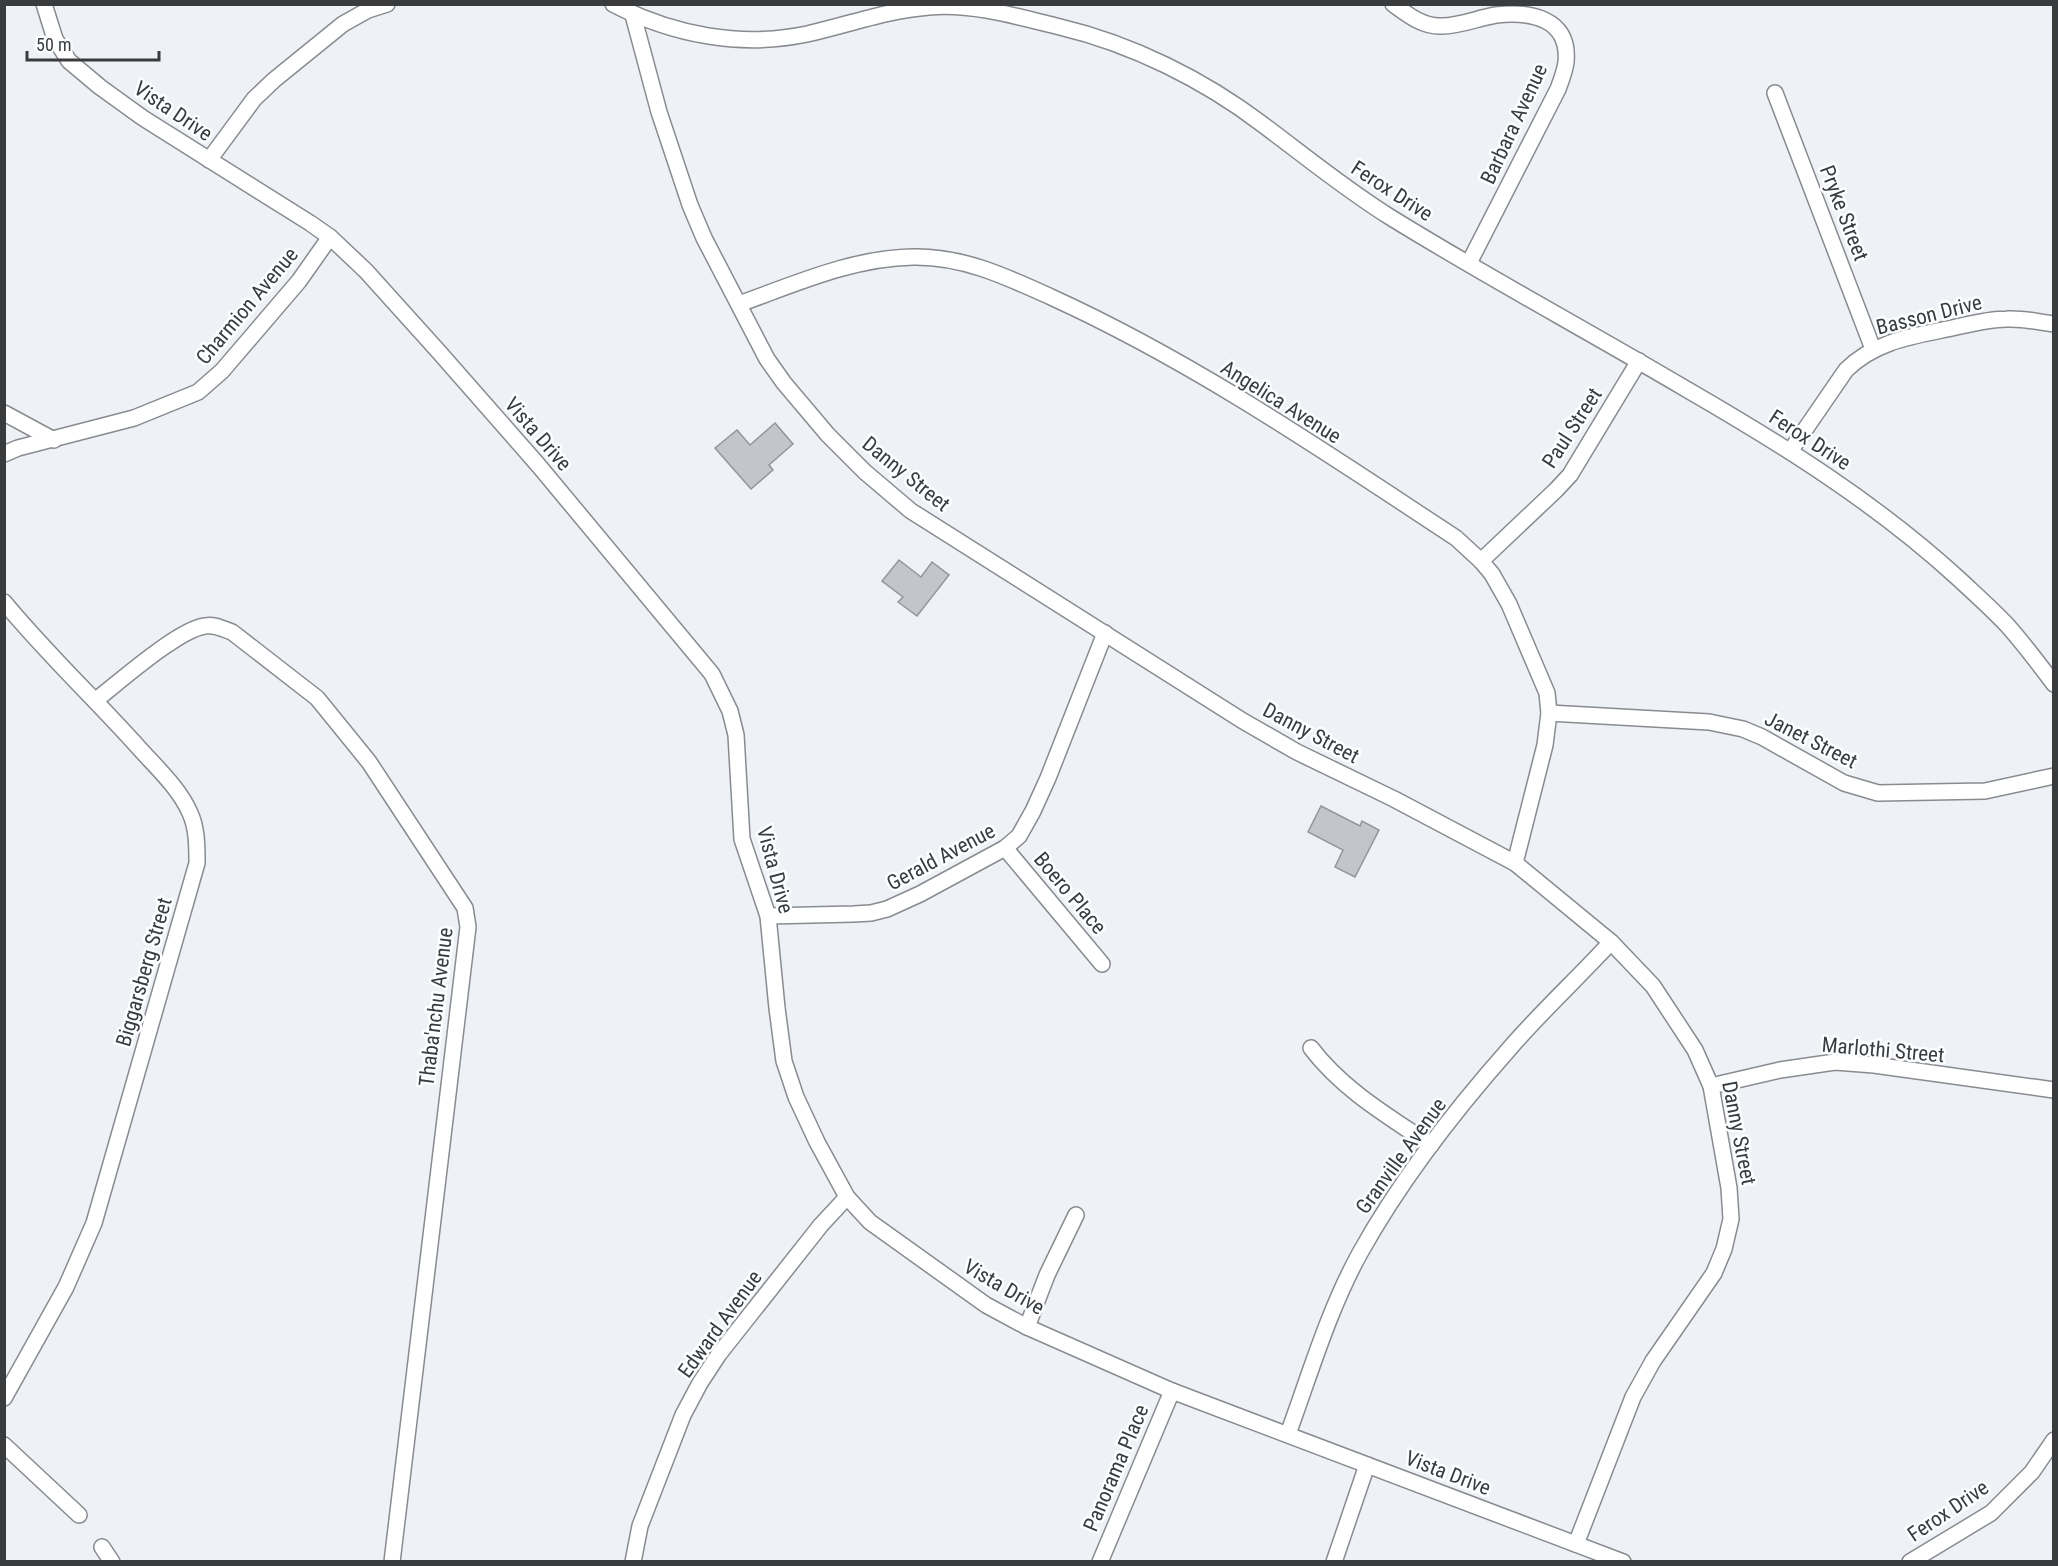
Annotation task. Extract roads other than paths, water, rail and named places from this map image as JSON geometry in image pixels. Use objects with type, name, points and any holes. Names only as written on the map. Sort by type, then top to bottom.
[{"type":"street","name":"Vista Drive","points":[[44,4],[55,39],[69,61],[100,87],[143,118],[330,237],[366,271],[539,466],[712,674],[730,711],[736,735],[742,839],[768,916],[784,1061],[796,1097],[817,1142],[847,1197],[870,1222],[986,1305],[1027,1327],[1172,1391],[1623,1562]]},
{"type":"street","points":[[209,160],[254,99],[274,80],[343,24],[368,10],[387,4]]},
{"type":"street","name":"Ferox Drive","points":[[613,4],[633,15],[661,25],[739,40],[767,40],[803,35],[916,8],[951,6],[988,11],[1088,34],[1152,60],[1196,81],[1225,99],[1374,207],[1791,450],[1892,521],[1936,558],[2004,622],[2054,684]]},
{"type":"street","name":"Barbara Avenue","points":[[1393,4],[1424,24],[1442,26],[1495,15],[1538,16],[1550,22],[1558,31],[1565,46],[1566,63],[1558,89],[1469,263]]},
{"type":"street","name":"Danny Street","points":[[633,15],[659,112],[679,175],[704,238],[767,359],[809,414],[865,472],[911,511],[1243,721],[1297,752],[1394,799],[1515,863],[1611,942],[1653,986],[1677,1020],[1695,1050],[1711,1086],[1729,1188],[1731,1219],[1724,1249],[1714,1273],[1653,1362],[1633,1397],[1576,1544]]},
{"type":"street","name":"Pryke Street","points":[[1775,93],[1873,349]]},
{"type":"street","name":"Charmion Avenue","points":[[4,454],[18,448],[134,418],[198,392],[222,370],[299,281],[330,237]]},
{"type":"street","name":"Angelica Avenue","points":[[739,304],[842,268],[874,261],[923,257],[951,259],[983,268],[1080,310],[1151,347],[1254,408],[1455,538],[1492,574],[1514,614],[1547,693],[1549,713],[1545,745],[1515,863]]},
{"type":"street","name":"Basson Drive","points":[[1791,450],[1846,370],[1857,359],[1873,349],[1922,334],[1995,320],[2029,320],[2054,324]]},
{"type":"street","name":"Paul Street","points":[[1481,561],[1570,475],[1639,361]]},
{"type":"street","points":[[4,413],[54,440]]},
{"type":"street","name":"Biggarsberg Street","points":[[4,602],[176,790],[191,814],[197,841],[197,863],[94,1223],[66,1287],[4,1398]]},
{"type":"street","name":"Thaba'nchu Avenue","points":[[96,700],[184,632],[207,625],[232,633],[317,698],[369,762],[465,908],[468,927],[392,1562]]},
{"type":"street","name":"Gerald Avenue","points":[[768,916],[854,914],[887,909],[1005,849],[1018,836],[1038,800],[1105,633]]},
{"type":"street","name":"Janet Street","points":[[1549,713],[1727,725],[1762,737],[1844,783],[1878,793],[1984,792],[2054,776]]},
{"type":"street","name":"Boero Place","points":[[1005,849],[1102,964]]},
{"type":"street","name":"Granville Avenue","points":[[1288,1434],[1336,1304],[1359,1255],[1382,1215],[1431,1145],[1511,1047],[1611,942]]},
{"type":"street","points":[[1311,1048],[1334,1075],[1353,1092],[1431,1145]]},
{"type":"street","name":"Marlothi Street","points":[[1711,1086],[1780,1070],[1835,1062],[1874,1065],[2054,1090]]},
{"type":"street","name":"Edward Avenue","points":[[633,1562],[640,1526],[683,1415],[700,1383],[719,1354],[814,1234],[847,1197]]},
{"type":"street","points":[[1027,1327],[1047,1275],[1076,1215]]},
{"type":"street","name":"Panorama Place","points":[[1100,1562],[1172,1391]]},
{"type":"street","name":"Ferox Drive","points":[[1910,1562],[1991,1513],[2032,1472],[2053,1440]]},
{"type":"street","points":[[4,1444],[80,1515]]},
{"type":"street","points":[[1334,1562],[1367,1464]]},
{"type":"street","points":[[102,1547],[112,1562]]}]
